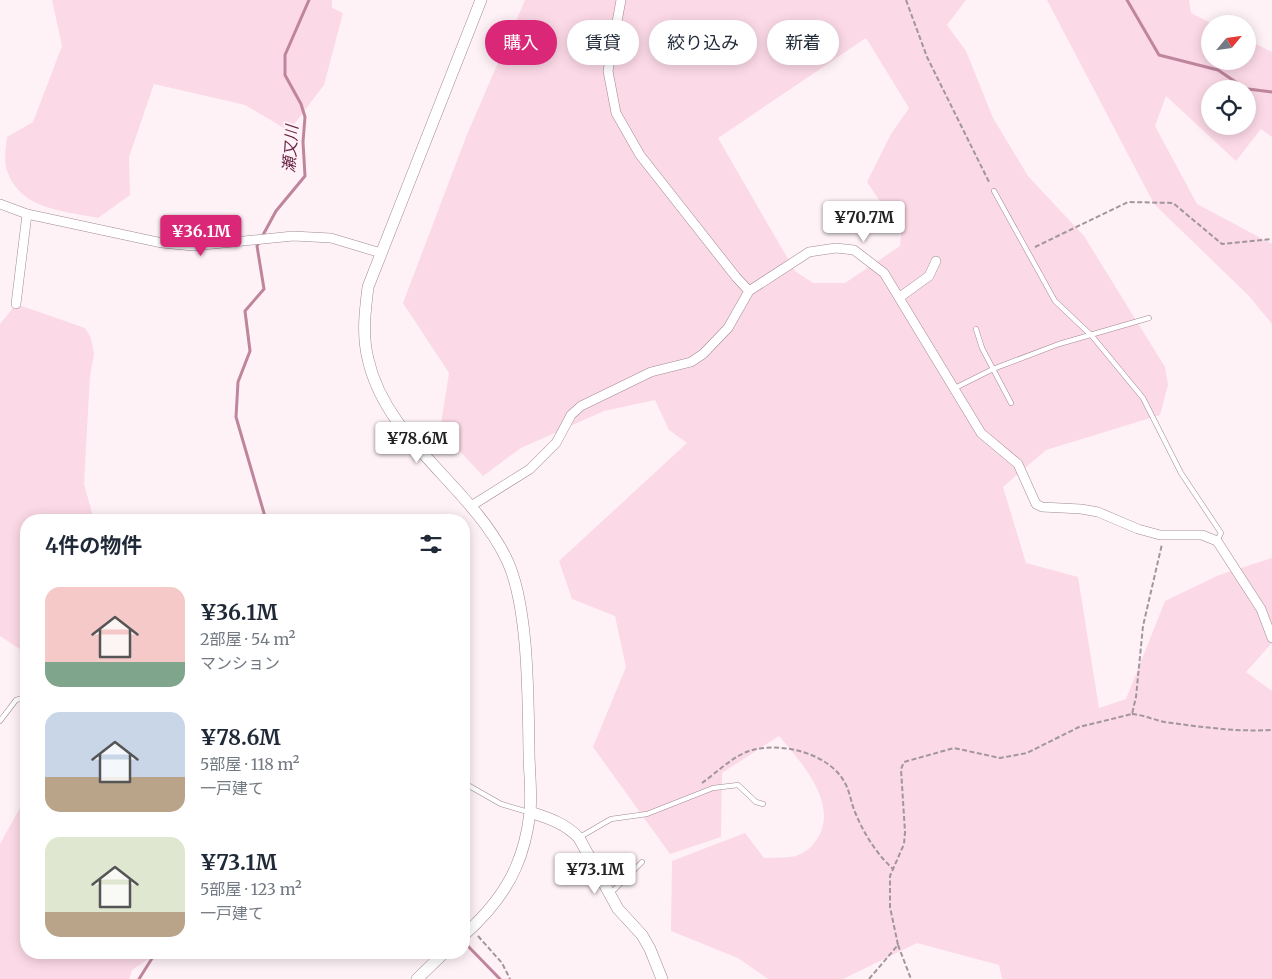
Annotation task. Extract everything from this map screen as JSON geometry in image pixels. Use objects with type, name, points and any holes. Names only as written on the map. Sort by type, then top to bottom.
[{"type":"street","points":[[470,930],[503,890],[516,867],[530,812],[528,724],[518,594],[506,558],[471,506],[412,439],[390,410],[372,372],[368,358],[364,322],[368,287],[481,0]]},
{"type":"street","points":[[622,0],[608,71],[616,113],[640,155],[736,277],[750,291]]},
{"type":"street","points":[[0,204],[27,214],[162,243],[193,246],[293,236],[331,238],[381,253]]},
{"type":"street","points":[[16,304],[27,214]]},
{"type":"street","points":[[471,506],[530,469],[556,443],[571,414],[581,406],[651,372],[691,362],[703,354],[728,328],[750,291],[809,252],[836,248],[854,250],[884,273],[900,296],[981,433],[1018,464],[1036,504],[1042,507],[1081,508],[1098,512],[1138,529],[1164,534],[1202,535],[1217,541],[1261,609],[1272,638]]},
{"type":"street","points":[[900,296],[929,276],[936,261]]},
{"type":"street","points":[[530,812],[555,820],[579,838],[618,908],[642,936],[662,979]]},
{"type":"street","points":[[417,979],[438,959]]},
{"type":"lane","points":[[994,191],[1055,301],[1092,336],[1129,379],[1146,404],[1181,473],[1221,533],[1217,541]]},
{"type":"lane","points":[[955,388],[993,369],[1059,344],[1149,318]]},
{"type":"lane","points":[[976,329],[993,369],[1011,403]]},
{"type":"lane","points":[[0,721],[16,700],[20,699]]},
{"type":"lane","points":[[579,838],[610,819],[647,814],[724,785],[738,784],[756,802],[763,804]]},
{"type":"lane","points":[[470,786],[501,804],[530,812]]},
{"type":"lane","points":[[610,895],[642,862]]},
{"type":"path","points":[[906,0],[927,56],[994,191]]},
{"type":"path","points":[[1028,251],[1128,202],[1173,203],[1222,244],[1272,239]]},
{"type":"path","points":[[1132,714],[1136,697],[1143,626],[1164,534]]},
{"type":"path","points":[[911,979],[898,945],[890,907],[890,876],[904,844],[901,769],[904,762],[954,748],[1000,758],[1027,753],[1079,727],[1132,714],[1150,716],[1162,721],[1239,732],[1272,730]]},
{"type":"path","points":[[695,788],[733,760],[749,751],[788,749],[810,754],[835,770],[845,783],[855,813],[868,839],[880,857],[893,869]]},
{"type":"path","points":[[470,934],[502,963],[510,979]]},
{"type":"path","points":[[869,979],[898,945]]},
{"type":"shaded area","points":[[52,0],[332,0],[332,8],[343,13],[324,85],[289,131],[245,105],[154,84],[129,157],[130,195],[98,218],[56,210],[31,200],[20,192],[12,181],[6,167],[7,137],[33,122],[62,46]]},
{"type":"shaded area","points":[[525,0],[966,0],[947,25],[966,51],[993,118],[1028,176],[1084,236],[1165,367],[1168,385],[1160,415],[1046,450],[1003,487],[1026,563],[1078,577],[1099,708],[1126,699],[1165,601],[1219,575],[1272,558],[1272,643],[1246,672],[1272,691],[1272,979],[1002,979],[999,965],[917,943],[843,979],[768,979],[738,958],[671,931],[672,861],[745,833],[764,858],[798,855],[816,841],[824,821],[820,795],[797,757],[779,736],[722,773],[721,837],[670,854],[593,747],[626,667],[615,616],[572,599],[559,561],[687,443],[669,430],[655,400],[604,411],[521,448],[483,476],[440,430],[449,373],[403,303],[466,137],[497,65],[557,65],[557,20],[516,20]],"holes":[[[767,20],[839,20],[839,56],[866,38],[909,108],[891,134],[867,182],[901,233],[900,246],[845,283],[813,283],[795,271],[718,138],[826,65],[767,65]]]},
{"type":"shaded area","points":[[1047,0],[1189,0],[1191,13],[1201,18],[1201,70],[1256,70],[1256,44],[1272,52],[1272,137],[1261,129],[1236,161],[1208,135],[1256,135],[1256,80],[1201,80],[1201,128],[1166,96],[1155,126],[1197,204],[1272,244],[1272,324],[1249,296],[1154,204]]},
{"type":"shaded area","points":[[16,304],[85,328],[91,338],[94,354],[90,376],[84,484],[92,514],[20,514],[20,649],[0,636],[0,324]]},
{"type":"shaded area","points":[[20,808],[20,959],[148,959],[132,970],[129,979],[0,979],[0,844]]},
{"type":"waterway","name":"瀬又川","points":[[264,514],[236,417],[238,382],[250,351],[245,311],[264,289],[257,246],[276,211],[305,176],[303,142],[305,117],[301,104],[285,75],[285,55],[309,0]]},
{"type":"waterway","points":[[1127,0],[1159,55],[1218,70],[1233,80]]},
{"type":"waterway","points":[[1256,90],[1272,92]]},
{"type":"waterway","points":[[470,948],[500,979]]},
{"type":"waterway","name":"瀬又川","points":[[139,979],[152,959]]}]
